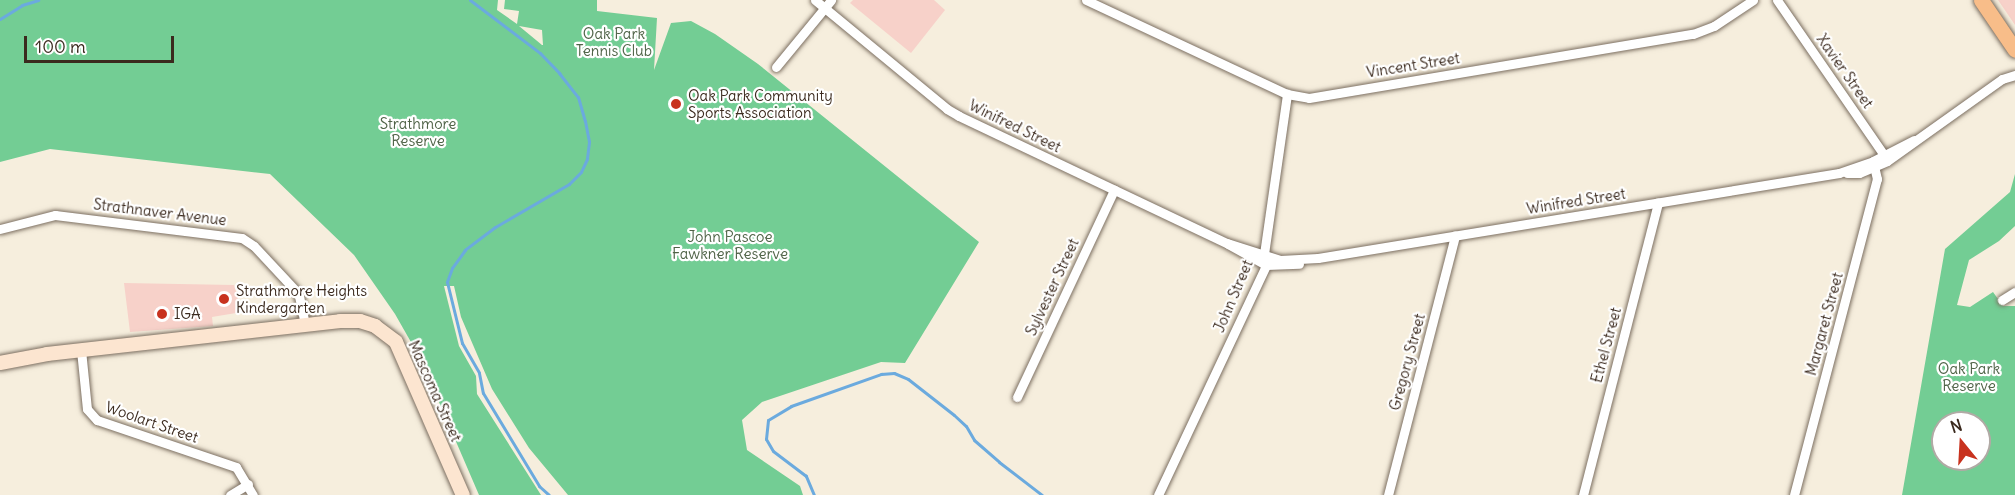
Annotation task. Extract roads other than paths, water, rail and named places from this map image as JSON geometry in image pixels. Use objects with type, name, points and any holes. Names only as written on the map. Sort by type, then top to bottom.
[{"type":"main road","points":[[1981,0],[2015,50]]},
{"type":"main road","name":"Mascoma Street","points":[[0,363],[81,351],[305,325],[360,321],[375,326],[396,342],[463,495]]},
{"type":"street","name":"Winifred Street","points":[[814,0],[947,109],[1227,243],[1280,260],[1318,258]]},
{"type":"street","points":[[776,67],[831,0]]},
{"type":"street","name":"Vincent Street","points":[[1086,0],[1287,94],[1309,98],[1693,34],[1714,26],[1753,0]]},
{"type":"street","name":"Xavier Street","points":[[1777,0],[1886,158]]},
{"type":"street","name":"Winifred Street","points":[[1227,243],[1237,251],[1266,265],[1287,266],[1318,258],[1839,173],[1874,164],[1886,158],[2002,80],[2015,75]]},
{"type":"street","name":"John Street","points":[[1158,495],[1266,265],[1264,254],[1287,94]]},
{"type":"street","name":"Margaret Street","points":[[1794,495],[1877,179],[1874,164]]},
{"type":"street","name":"Sylvester Street","points":[[1017,398],[1114,190]]},
{"type":"street","name":"Ethel Street","points":[[1583,495],[1658,202]]},
{"type":"street","name":"Strathnaver Avenue","points":[[0,229],[55,215],[242,238],[254,246],[296,291],[305,325]]},
{"type":"street","name":"Gregory Street","points":[[1388,495],[1455,236]]},
{"type":"street","points":[[2002,300],[2015,292]]},
{"type":"street","name":"Woolart Street","points":[[81,351],[87,409],[97,420],[230,464],[241,472],[253,495]]},
{"type":"street","points":[[230,495],[248,484]]},
{"type":"waterway","points":[[0,19],[22,5],[38,0]]},
{"type":"waterway","points":[[470,0],[540,53],[559,73],[578,97],[589,142],[587,159],[581,172],[569,184],[495,227],[465,250],[452,268],[447,282],[462,343],[479,373],[483,393],[539,486],[549,495]]},
{"type":"waterway","points":[[814,495],[806,476],[773,451],[766,439],[768,420],[791,406],[881,374],[894,373],[908,379],[954,415],[966,426],[974,440],[1042,495]]},
{"type":"place","name":"Oak Park Community Sports Association","points":[[676,104]]},
{"type":"place","name":"Strathmore Heights Kindergarten","points":[[224,299]]},
{"type":"place","name":"IGA","points":[[162,314]]},
{"type":"park label","name":"Oak Park Tennis Club","points":[[614,42]]},
{"type":"park label","name":"Strathmore Reserve","points":[[418,132]]},
{"type":"park label","name":"John Pascoe Fawkner Reserve","points":[[730,244]]},
{"type":"park label","name":"Oak Park Reserve","points":[[1969,376]]}]
